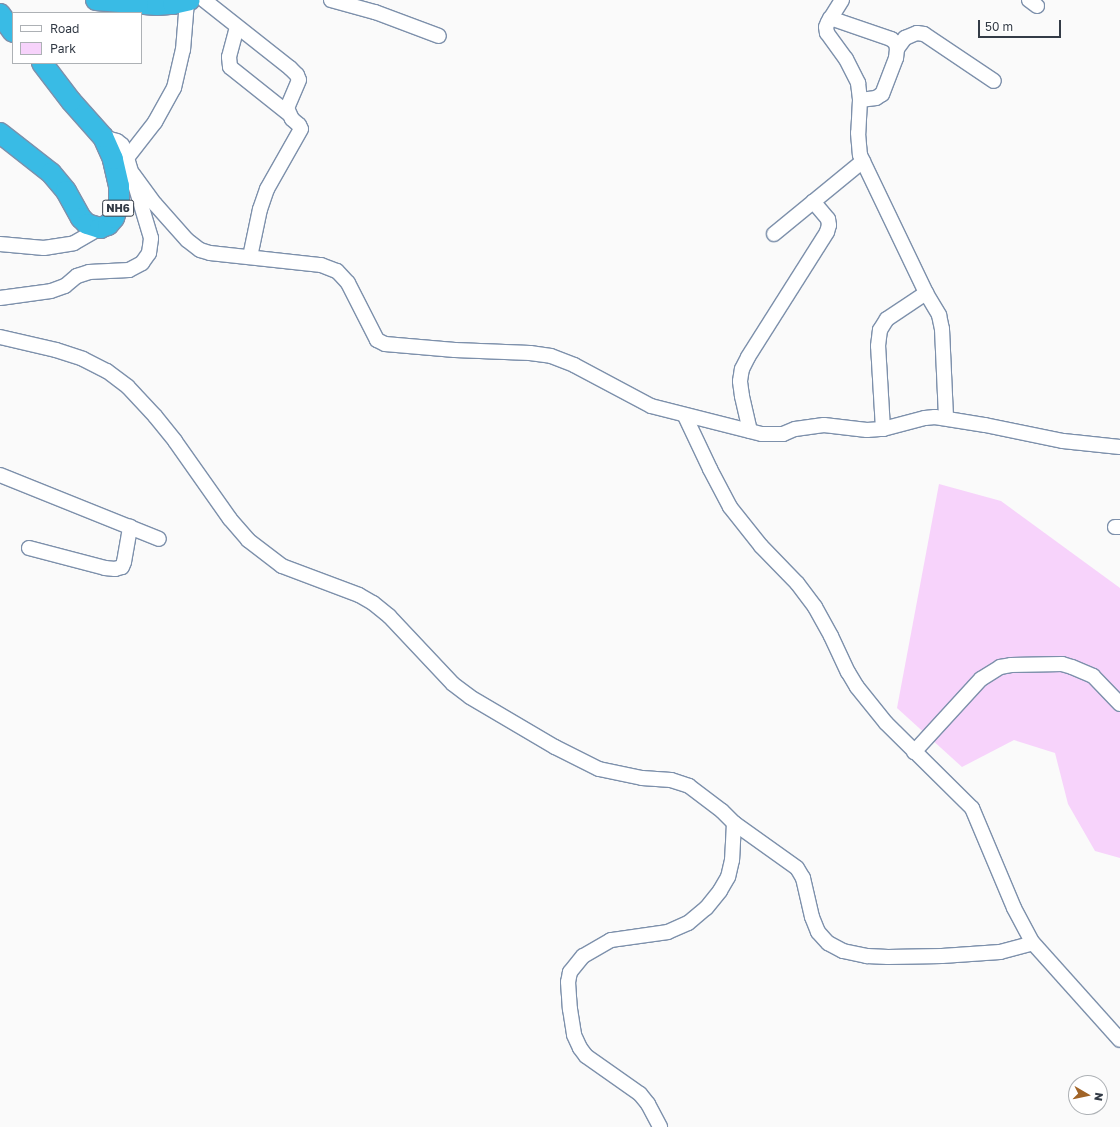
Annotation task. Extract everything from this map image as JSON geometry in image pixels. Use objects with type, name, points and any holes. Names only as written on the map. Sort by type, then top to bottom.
[{"type":"highway","points":[[96,0],[157,5],[194,0]]},
{"type":"highway","points":[[0,14],[12,31]]},
{"type":"highway","name":"NH6","points":[[0,133],[51,173],[66,191],[81,218],[94,227],[100,228],[108,225],[114,218],[119,202],[119,186],[113,159],[103,137],[71,101],[43,64]]},
{"type":"street","points":[[127,158],[161,113],[174,88],[194,0],[237,27],[297,75],[299,80],[287,108],[289,114]]},
{"type":"street","points":[[331,0],[374,12],[439,36]]},
{"type":"street","points":[[842,0],[830,18],[826,27],[827,33],[852,70],[858,84],[860,100],[858,145],[863,161],[926,293],[939,315],[942,329],[946,418]]},
{"type":"street","points":[[830,18],[891,39],[896,43],[898,48]]},
{"type":"street","points":[[0,24],[12,31]]},
{"type":"street","points":[[237,27],[229,57],[230,67],[289,114],[301,129],[267,189],[260,209],[250,257]]},
{"type":"street","points":[[860,100],[876,98],[882,94],[896,58],[898,48],[905,38],[917,33],[924,34],[994,81]]},
{"type":"street","points":[[0,298],[51,292],[65,286],[77,276],[89,272],[129,270],[142,263],[149,253],[151,238],[133,174],[122,145],[117,140],[103,137]]},
{"type":"street","points":[[774,234],[863,161]]},
{"type":"street","points":[[133,174],[155,204],[187,240],[200,250],[210,253],[321,265],[337,271],[348,283],[377,340],[385,344],[455,350],[530,353],[551,356],[574,366],[651,406],[686,416],[773,435],[806,427],[824,425],[867,430],[883,429],[925,418],[946,418],[1063,441],[1120,447]]},
{"type":"street","points":[[750,431],[740,381],[742,369],[748,357],[827,232],[829,225],[828,219],[814,202]]},
{"type":"street","points":[[0,244],[44,248],[74,243],[100,228]]},
{"type":"street","points":[[883,429],[878,346],[880,330],[887,319],[926,293]]},
{"type":"street","points":[[0,337],[56,350],[83,359],[107,371],[128,387],[155,416],[175,441],[230,520],[248,540],[282,566],[353,592],[373,603],[389,616],[453,684],[470,697],[555,747],[599,769],[642,778],[671,780],[689,786],[722,811],[734,823],[797,868],[803,878],[812,917],[818,932],[828,943],[843,951],[867,956],[888,957],[942,956],[1000,952],[1021,948],[1033,943]]},
{"type":"street","points":[[686,416],[710,469],[730,507],[761,546],[797,583],[824,622],[848,672],[857,687],[881,717],[914,752],[972,808],[1014,908],[1033,943],[1114,1025],[1120,1040]]},
{"type":"street","points":[[0,475],[159,539]]},
{"type":"street","points":[[29,548],[104,568],[122,567],[130,527]]},
{"type":"street","points":[[914,752],[981,679],[1000,667],[1011,665],[1062,664],[1072,667],[1093,676],[1120,704]]},
{"type":"street","points":[[660,1127],[648,1104],[640,1094],[586,1056],[580,1048],[574,1035],[570,1010],[569,977],[576,964],[583,956],[611,940],[668,932],[688,923],[706,908],[720,891],[728,876],[732,860],[734,823]]},
{"type":"green space","points":[[939,484],[1001,501],[1120,588],[1120,858],[1095,851],[1068,804],[1055,753],[1014,740],[962,767],[897,708]]}]
